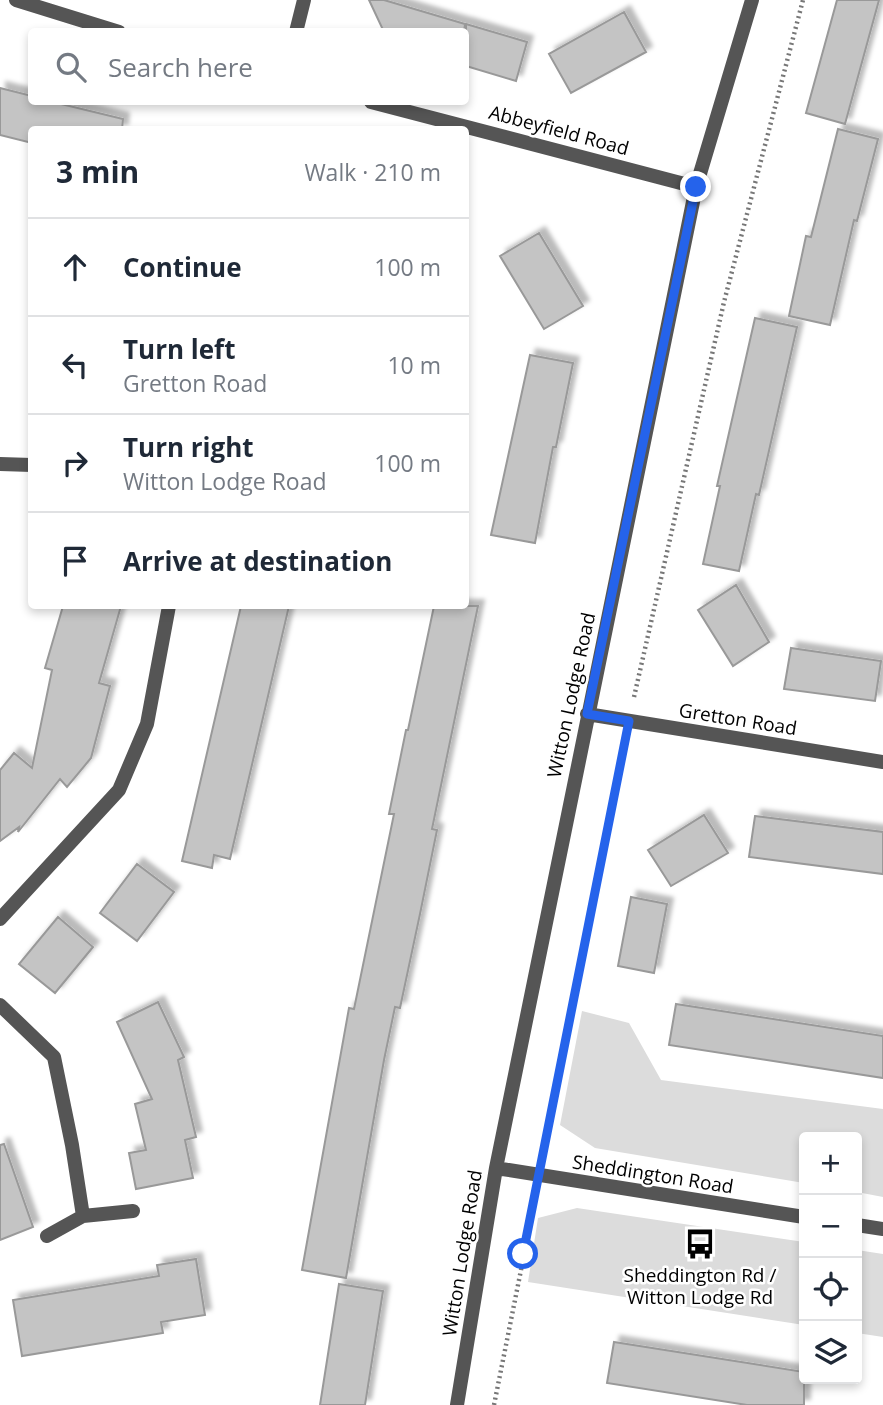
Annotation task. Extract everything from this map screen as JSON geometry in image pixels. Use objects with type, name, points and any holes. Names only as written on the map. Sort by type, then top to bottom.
[{"type":"street","points":[[16,0],[106,28]]},
{"type":"street","points":[[297,28],[304,0]]},
{"type":"street","name":"Witton Lodge Road","points":[[457,1405],[496,1168],[696,187],[752,0]]},
{"type":"street","name":"Abbeyfield Road","points":[[382,105],[462,126]]},
{"type":"street","name":"Abbeyfield Road","points":[[469,128],[696,187]]},
{"type":"street","points":[[0,464],[28,466]]},
{"type":"street","points":[[0,919],[119,790],[147,724],[168,609]]},
{"type":"street","name":"Gretton Road","points":[[587,714],[883,762]]},
{"type":"street","points":[[0,1005],[54,1057],[83,1216]]},
{"type":"street","name":"Sheddington Road","points":[[496,1168],[799,1216]]},
{"type":"street","points":[[47,1236],[83,1216],[133,1211]]},
{"type":"street","points":[[862,1226],[883,1229]]},
{"type":"path","points":[[494,1405],[629,721],[724,302],[803,0]]},
{"type":"shaded area","points":[[582,1011],[629,1023],[661,1080],[883,1109],[883,1197],[862,1193],[862,1132],[799,1132],[799,1182],[595,1148],[560,1125]]},
{"type":"shaded area","points":[[577,1208],[799,1241],[799,1324],[528,1282],[538,1218]]},
{"type":"shaded area","points":[[862,1251],[883,1254],[883,1337],[862,1334]]},
{"type":"building","points":[[369,0],[384,0],[465,24],[464,28],[382,28]]},
{"type":"building","points":[[837,0],[879,0],[845,124],[806,113]]},
{"type":"building","points":[[624,12],[646,52],[571,93],[549,54]]},
{"type":"building","points":[[466,24],[527,42],[516,81],[469,67],[469,28],[466,28]]},
{"type":"building","points":[[0,88],[28,95],[28,105],[65,105],[123,119],[122,126],[28,126],[28,142],[0,135]]},
{"type":"building","points":[[838,129],[878,139],[857,221],[854,220],[830,325],[789,316],[806,236],[811,237]]},
{"type":"building","points":[[539,233],[583,306],[544,329],[500,256]]},
{"type":"building","points":[[755,318],[797,327],[739,571],[703,564],[720,486],[717,486]]},
{"type":"building","points":[[530,355],[573,363],[556,447],[553,447],[535,543],[491,535]]},
{"type":"building","points":[[736,585],[769,642],[733,666],[698,610]]},
{"type":"building","points":[[469,606],[478,606],[432,829],[437,830],[420,914],[400,1008],[395,1007],[384,1060],[346,1278],[302,1270],[349,1008],[354,1009],[394,814],[389,814],[433,609],[469,609]]},
{"type":"building","points":[[62,609],[120,609],[99,683],[110,686],[91,758],[67,787],[60,779],[18,832],[19,827],[0,841],[0,770],[14,753],[32,768],[52,670],[45,668]]},
{"type":"building","points":[[240,609],[288,609],[230,859],[214,855],[212,868],[182,861]]},
{"type":"building","points":[[791,648],[881,661],[875,701],[784,689]]},
{"type":"building","points":[[704,815],[728,853],[671,886],[648,850]]},
{"type":"building","points":[[755,816],[883,832],[883,874],[749,857]]},
{"type":"building","points":[[137,864],[174,892],[137,941],[100,913]]},
{"type":"building","points":[[631,897],[667,904],[654,973],[618,966]]},
{"type":"building","points":[[58,917],[93,947],[55,993],[19,964]]},
{"type":"building","points":[[158,1002],[184,1057],[178,1060],[196,1137],[185,1140],[193,1178],[136,1189],[129,1153],[146,1150],[135,1104],[152,1099],[117,1022]]},
{"type":"building","points":[[676,1004],[883,1036],[883,1078],[669,1045]]},
{"type":"building","points":[[4,1144],[33,1227],[0,1240],[0,1145]]},
{"type":"building","points":[[196,1259],[205,1315],[161,1322],[163,1333],[22,1356],[13,1300],[159,1276],[157,1265]]},
{"type":"building","points":[[339,1284],[383,1291],[365,1405],[320,1405]]},
{"type":"building","points":[[614,1342],[799,1371],[799,1384],[804,1384],[804,1405],[747,1405],[607,1383]]},
{"type":"place","name":"Sheddington Rd / Witton Lodge Rd","points":[[700,1244]]},
{"type":"route","points":[[523,1254],[629,721],[587,714],[696,187]]}]
